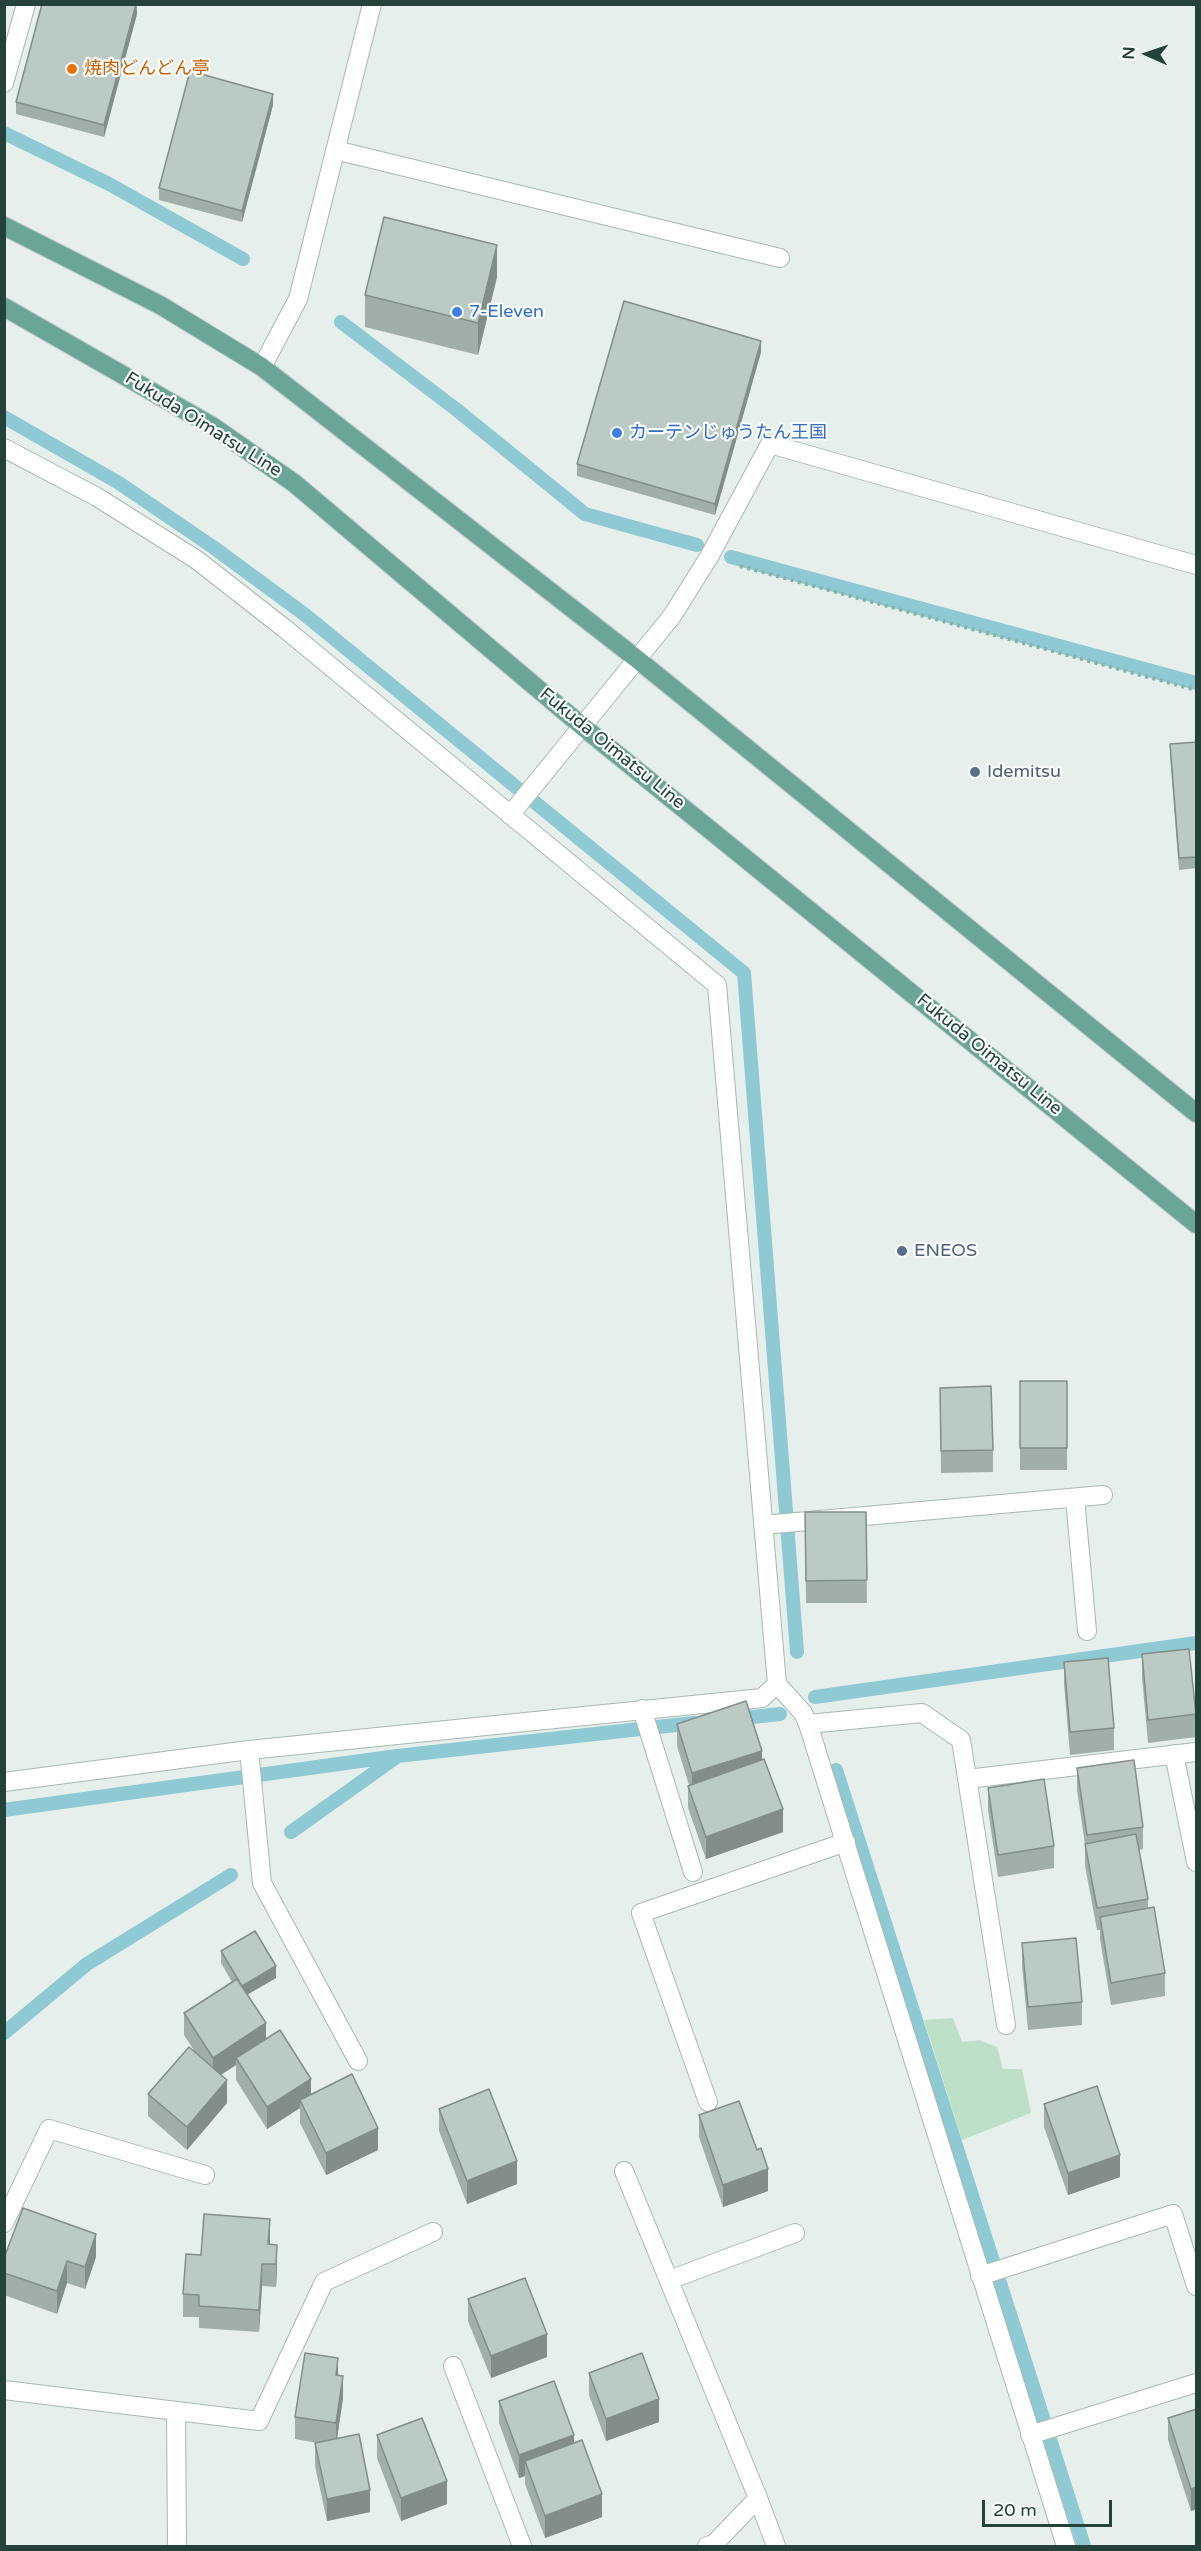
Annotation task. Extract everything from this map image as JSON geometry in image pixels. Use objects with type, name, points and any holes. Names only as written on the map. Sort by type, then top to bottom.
[{"type":"main road","points":[[4,226],[160,305],[262,367],[637,659],[1197,1113]]},
{"type":"main road","name":"Fukuda Oimatsu Line","points":[[6,311],[212,426],[294,483],[582,726],[1197,1224]]},
{"type":"street","points":[[4,83],[27,4]]},
{"type":"street","points":[[262,367],[298,299],[372,4]]},
{"type":"street","points":[[335,150],[780,258]]},
{"type":"street","points":[[513,811],[672,616],[709,557],[770,444],[1197,565]]},
{"type":"street","points":[[4,448],[97,497],[197,560],[513,811],[717,985],[768,1525],[777,1684],[803,1713],[808,1724],[1042,2431],[1066,2547]]},
{"type":"street","points":[[768,1525],[801,1524],[1103,1495]]},
{"type":"street","points":[[1075,1498],[1087,1631]]},
{"type":"street","points":[[4,1782],[249,1750],[646,1722],[762,1698],[777,1684]]},
{"type":"street","points":[[808,1724],[922,1713],[962,1740],[1006,2025]]},
{"type":"street","points":[[646,1722],[693,1872]]},
{"type":"street","points":[[249,1750],[262,1882],[358,2061]]},
{"type":"street","points":[[967,1779],[1197,1752]]},
{"type":"street","points":[[1174,1754],[1197,1862]]},
{"type":"street","points":[[708,2102],[641,1913],[846,1842]]},
{"type":"street","points":[[4,2223],[49,2129],[205,2175]]},
{"type":"street","points":[[624,2171],[776,2547]]},
{"type":"street","points":[[991,2272],[1173,2214],[1197,2286]]},
{"type":"street","points":[[4,2390],[259,2421],[324,2282],[433,2232]]},
{"type":"street","points":[[669,2280],[795,2234]]},
{"type":"street","points":[[453,2366],[522,2547]]},
{"type":"street","points":[[1042,2431],[1197,2384]]},
{"type":"street","points":[[176,2411],[177,2547]]},
{"type":"street","points":[[707,2547],[714,2544],[758,2498]]},
{"type":"path","points":[[709,557],[1197,690]]},
{"type":"green space","points":[[953,2018],[962,2042],[979,2040],[997,2047],[1003,2069],[1022,2069],[1031,2113],[962,2140],[924,2020]]},
{"type":"building","points":[[42,4],[136,4],[104,125],[16,102]]},
{"type":"building","points":[[190,71],[273,94],[242,211],[159,188]]},
{"type":"building","points":[[384,217],[497,245],[478,323],[365,295]]},
{"type":"building","points":[[624,301],[761,341],[715,504],[577,464]]},
{"type":"building","points":[[1197,742],[1197,857],[1179,858],[1170,744]]},
{"type":"building","points":[[1020,1381],[1067,1381],[1067,1448],[1020,1448]]},
{"type":"building","points":[[991,1386],[993,1450],[941,1451],[940,1388]]},
{"type":"building","points":[[805,1512],[866,1512],[867,1580],[806,1581]]},
{"type":"building","points":[[1189,1649],[1196,1714],[1148,1720],[1142,1654]]},
{"type":"building","points":[[1108,1658],[1114,1728],[1070,1732],[1064,1662]]},
{"type":"building","points":[[746,1701],[762,1751],[692,1773],[677,1724]]},
{"type":"building","points":[[764,1759],[783,1809],[706,1837],[688,1786]]},
{"type":"building","points":[[1134,1760],[1143,1827],[1087,1835],[1077,1768]]},
{"type":"building","points":[[1044,1779],[1054,1846],[998,1855],[988,1788]]},
{"type":"building","points":[[1136,1834],[1148,1899],[1097,1908],[1085,1844]]},
{"type":"building","points":[[1154,1907],[1165,1973],[1111,1983],[1100,1917]]},
{"type":"building","points":[[255,1931],[276,1966],[242,1986],[221,1951]]},
{"type":"building","points":[[1076,1938],[1082,2002],[1028,2007],[1022,1943]]},
{"type":"building","points":[[237,1979],[266,2023],[213,2058],[184,2013]]},
{"type":"building","points":[[280,2030],[311,2079],[267,2107],[236,2058]]},
{"type":"building","points":[[189,2047],[227,2080],[187,2127],[148,2094]]},
{"type":"building","points":[[352,2074],[378,2128],[326,2153],[300,2100]]},
{"type":"building","points":[[1097,2086],[1120,2155],[1068,2173],[1044,2104]]},
{"type":"building","points":[[489,2089],[517,2161],[467,2181],[439,2109]]},
{"type":"building","points":[[739,2101],[757,2150],[761,2148],[768,2169],[723,2185],[699,2115]]},
{"type":"building","points":[[23,2208],[96,2234],[85,2267],[67,2261],[57,2291],[4,2273],[4,2258]]},
{"type":"building","points":[[204,2214],[270,2219],[268,2244],[277,2245],[276,2264],[262,2264],[259,2310],[199,2306],[199,2295],[183,2294],[186,2254],[201,2255]]},
{"type":"building","points":[[525,2278],[547,2334],[491,2356],[468,2299]]},
{"type":"building","points":[[305,2353],[338,2358],[336,2375],[343,2376],[336,2423],[295,2417]]},
{"type":"building","points":[[642,2353],[659,2399],[606,2419],[589,2373]]},
{"type":"building","points":[[554,2381],[574,2435],[519,2455],[499,2401]]},
{"type":"building","points":[[1197,2409],[1197,2487],[1191,2489],[1168,2418]]},
{"type":"building","points":[[422,2418],[447,2481],[401,2498],[377,2435]]},
{"type":"building","points":[[359,2434],[370,2490],[327,2499],[315,2443]]},
{"type":"building","points":[[582,2440],[602,2494],[545,2516],[525,2461]]},
{"type":"waterway","points":[[4,133],[109,184],[243,259]]},
{"type":"waterway","points":[[341,322],[457,410],[585,514],[697,545]]},
{"type":"waterway","points":[[4,417],[119,483],[213,547],[304,614],[744,973],[797,1652]]},
{"type":"waterway","points":[[731,557],[1196,683]]},
{"type":"waterway","points":[[815,1697],[1196,1643]]},
{"type":"waterway","points":[[734,1719],[780,1714]]},
{"type":"waterway","points":[[4,1810],[397,1756],[694,1723]]},
{"type":"waterway","points":[[291,1832],[395,1758]]},
{"type":"waterway","points":[[836,1770],[1084,2546]]},
{"type":"waterway","points":[[4,2033],[87,1964],[231,1875]]},
{"type":"place","name":"焼肉どんどん亭","points":[[72,69]]},
{"type":"place","name":"7-Eleven","points":[[457,312]]},
{"type":"place","name":"カーテンじゅうたん王国","points":[[617,433]]},
{"type":"place","name":"Idemitsu","points":[[975,772]]},
{"type":"place","name":"ENEOS","points":[[902,1251]]}]
